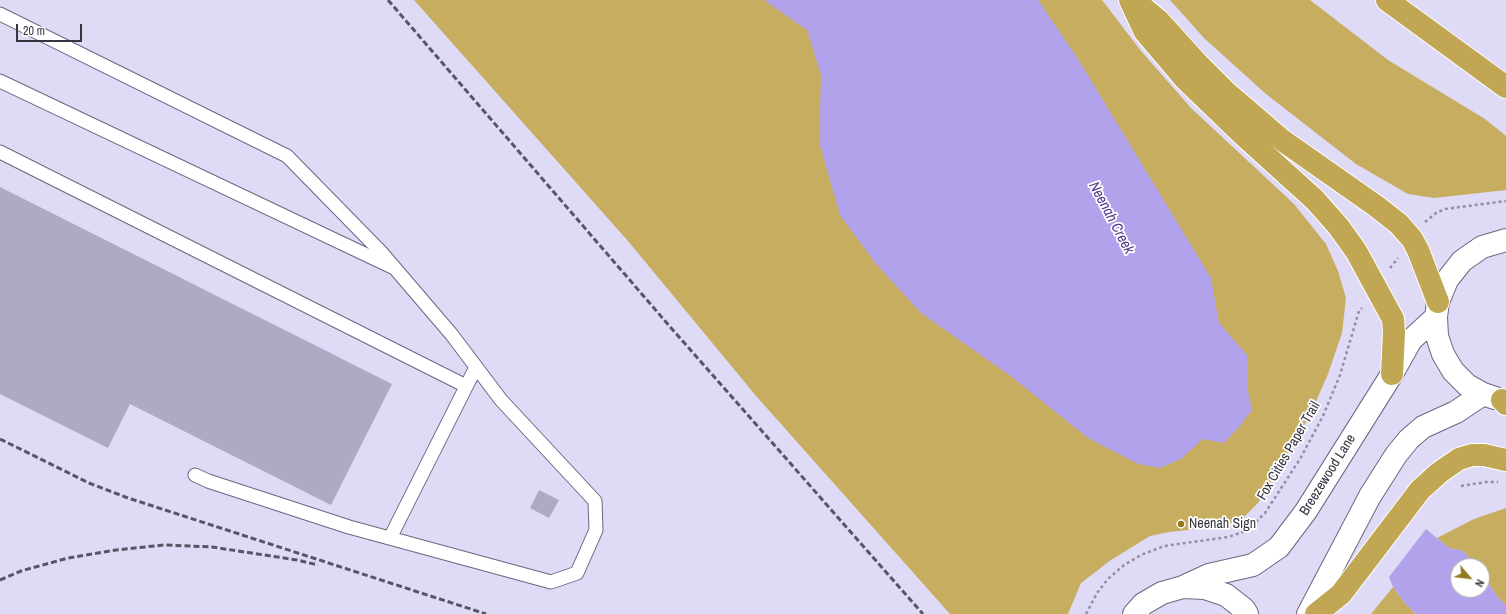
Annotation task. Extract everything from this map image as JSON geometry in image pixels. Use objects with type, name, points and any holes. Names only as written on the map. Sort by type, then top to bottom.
[{"type":"highway","points":[[1130,0],[1144,32],[1184,78],[1240,132],[1316,200],[1338,226],[1356,251],[1393,318],[1394,332],[1392,374]]},
{"type":"highway","points":[[1134,0],[1159,21],[1197,63],[1227,93],[1282,140],[1389,215],[1399,224],[1412,239],[1426,270],[1437,310]]},
{"type":"highway","points":[[1387,0],[1506,87]]},
{"type":"highway","points":[[1316,614],[1340,594],[1420,490],[1440,472],[1459,459],[1472,455],[1484,455],[1506,460]]},
{"type":"main road","points":[[1499,400],[1467,384],[1453,371],[1443,354],[1437,336],[1437,310],[1447,280],[1462,261],[1482,247],[1506,240]]},
{"type":"main road","name":"Breezewood Lane","points":[[1183,587],[1209,575],[1253,565],[1279,547],[1306,511],[1392,374],[1411,340],[1437,310]]},
{"type":"main road","points":[[1308,614],[1370,496],[1396,455],[1408,440],[1423,427],[1456,412],[1499,400]]},
{"type":"main road","points":[[1134,614],[1143,604],[1162,593],[1183,587],[1205,588],[1226,596],[1244,609],[1247,614]]},
{"type":"lane","points":[[0,14],[287,156],[381,252],[452,336],[501,400],[595,501],[596,530],[578,574],[551,582],[349,527],[195,475]]},
{"type":"lane","points":[[0,81],[395,269]]},
{"type":"lane","points":[[0,152],[466,386]]},
{"type":"lane","points":[[390,538],[476,367]]},
{"type":"path","name":"Fox Cities Paper Trail","points":[[1086,614],[1097,593],[1108,579],[1124,565],[1141,554],[1164,546],[1228,537],[1248,528],[1265,513],[1300,459],[1323,416],[1340,375],[1359,311],[1412,239],[1429,217],[1436,212],[1452,208],[1506,201]]},
{"type":"path","points":[[1459,486],[1486,482],[1499,483]]},
{"type":"shaded area","points":[[414,0],[1102,0],[1141,51],[1191,108],[1294,204],[1326,244],[1338,271],[1346,298],[1342,333],[1328,374],[1310,415],[1276,473],[1258,503],[1242,519],[1223,526],[1169,532],[1150,536],[1111,560],[1081,583],[1068,614],[950,614],[757,397],[628,241]]},
{"type":"shaded area","points":[[1170,0],[1310,0],[1388,60],[1485,119],[1506,136],[1506,190],[1434,198],[1408,194],[1356,164],[1266,94],[1204,38]]},
{"type":"shaded area","points":[[1506,508],[1506,606],[1496,595],[1490,585],[1490,558],[1470,558],[1463,551],[1449,548],[1437,538],[1474,519]]},
{"type":"shaded area","points":[[1393,587],[1405,603],[1416,614],[1371,614]]},
{"type":"water","name":"Neenah Creek","points":[[764,0],[1038,0],[1078,59],[1211,278],[1219,323],[1247,355],[1247,387],[1252,410],[1238,428],[1224,443],[1203,439],[1181,459],[1160,468],[1138,464],[1088,438],[1012,377],[921,313],[876,264],[840,215],[819,142],[821,75],[807,30]]},
{"type":"water","points":[[1426,529],[1449,548],[1463,551],[1470,558],[1450,558],[1450,598],[1490,598],[1490,585],[1496,595],[1506,606],[1506,614],[1416,614],[1405,603],[1393,587],[1389,577]]},
{"type":"building","points":[[0,187],[392,384],[331,505],[130,404],[108,448],[0,394]]},
{"type":"building","points":[[539,490],[559,500],[549,518],[530,508]]},
{"type":"railway","points":[[388,0],[672,329],[923,614]]},
{"type":"railway","points":[[0,439],[89,483],[128,498],[486,614]]},
{"type":"railway","points":[[0,580],[21,571],[68,558],[116,550],[164,545],[212,547],[297,560],[318,565]]},
{"type":"place","name":"Neenah Sign","points":[[1181,524]]}]
